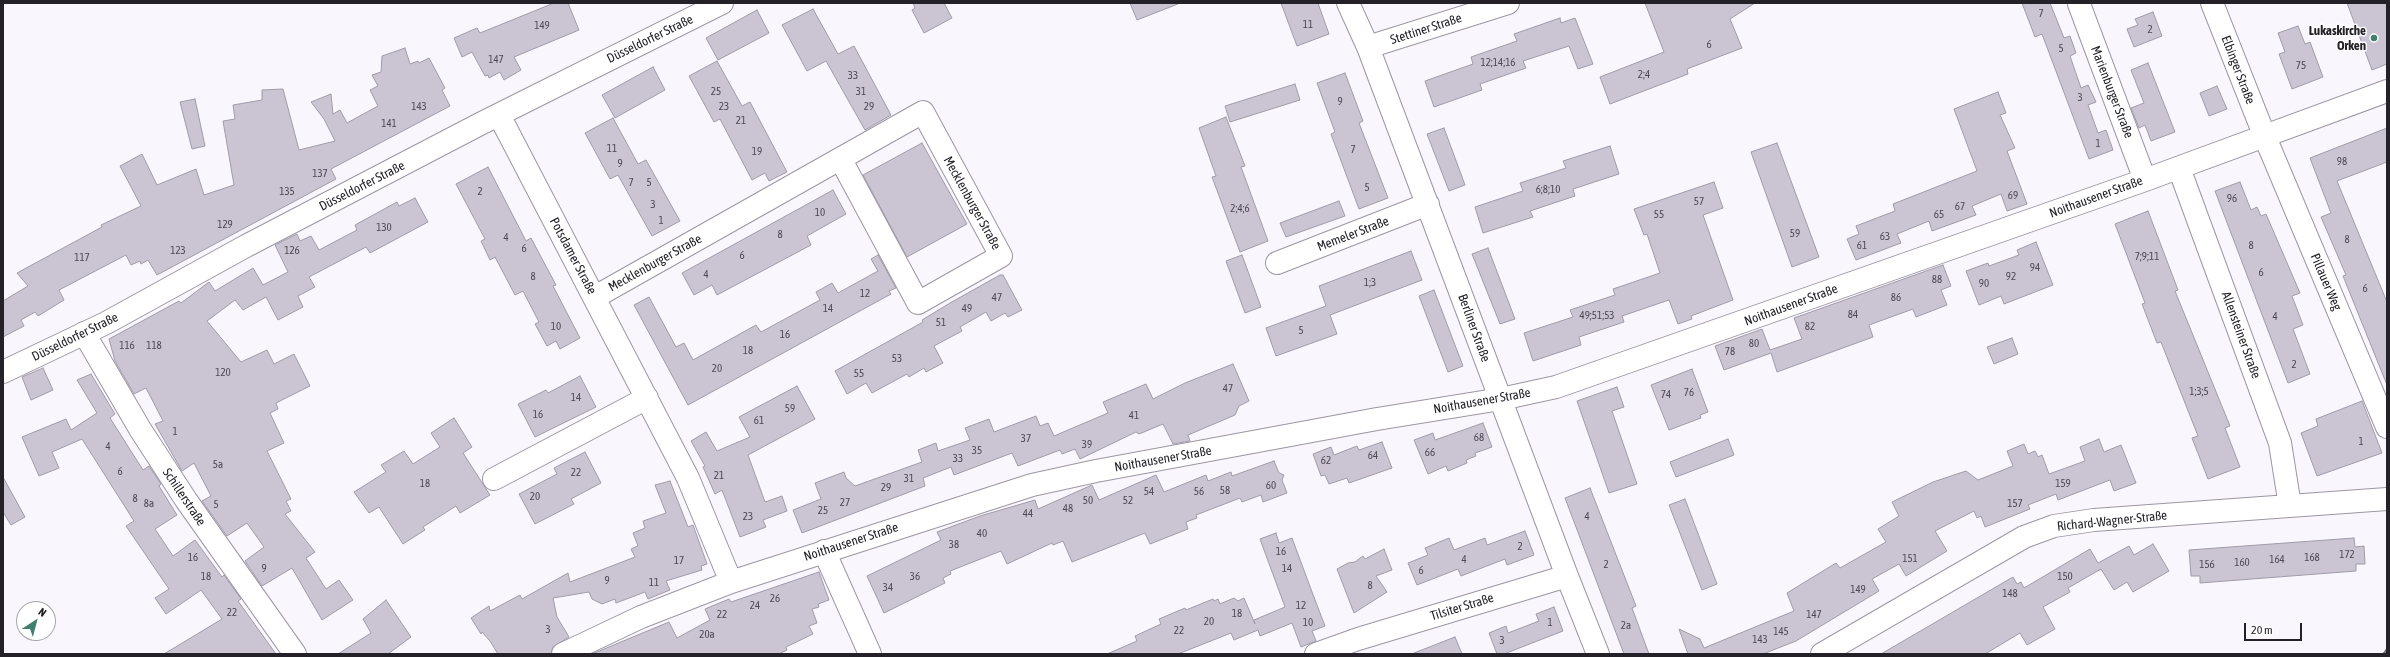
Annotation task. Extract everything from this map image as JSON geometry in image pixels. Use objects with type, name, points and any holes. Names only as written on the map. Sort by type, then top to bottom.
[{"type":"street","name":"Düsseldorfer Straße","points":[[3,372],[84,333],[246,246],[499,115],[722,3]]},
{"type":"street","name":"Berliner Straße","points":[[1348,3],[1368,47],[1567,576],[1598,654]]},
{"type":"street","name":"Stettiner Straße","points":[[1368,47],[1508,3]]},
{"type":"street","name":"Elbinger Straße","points":[[2212,3],[2265,137]]},
{"type":"street","name":"Marienburger Straße","points":[[2078,4],[2144,180]]},
{"type":"street","name":"Noithausener Straße","points":[[568,653],[641,617],[732,582],[1007,492],[1056,479],[1377,419],[1501,399],[1551,388],[1621,366],[2179,168],[2387,91]]},
{"type":"street","name":"Mecklenburger Straße","points":[[595,297],[841,160],[923,112],[1001,256],[918,303],[841,160]]},
{"type":"street","name":"Potsdamer Straße","points":[[499,115],[648,398],[699,500],[732,582]]},
{"type":"street","name":"Pillauer Weg","points":[[2265,137],[2387,427]]},
{"type":"street","name":"Allensteiner Straße","points":[[2179,168],[2280,443],[2290,506]]},
{"type":"street","name":"Memeler Straße","points":[[1277,263],[1428,204]]},
{"type":"street","name":"Schillerstraße","points":[[84,333],[140,429],[186,500],[295,654]]},
{"type":"street","points":[[494,479],[648,398]]},
{"type":"street","name":"Richard-Wagner-Straße","points":[[1822,654],[2011,544],[2054,526],[2094,520],[2387,499]]},
{"type":"street","points":[[824,551],[870,654]]},
{"type":"street","name":"Tilsiter Straße","points":[[1316,654],[1358,639],[1567,576]]},
{"type":"building","points":[[554,3],[568,3],[579,30],[514,57],[521,70],[504,80],[500,72],[489,78],[488,75],[485,76],[472,52],[462,57],[454,38],[477,28],[480,33]]},
{"type":"building","points":[[913,3],[944,3],[952,18],[924,33],[912,10],[915,8]]},
{"type":"building","points":[[1130,3],[1178,3],[1178,4],[1137,20]]},
{"type":"building","points":[[1281,3],[1318,3],[1329,34],[1297,46]]},
{"type":"building","points":[[1645,3],[1755,3],[1730,19],[1742,48],[1687,69],[1688,74],[1610,104],[1600,77],[1664,52]]},
{"type":"building","points":[[2022,3],[2050,3],[2064,38],[2070,36],[2076,53],[2070,56],[2081,88],[2088,85],[2096,102],[2088,105],[2098,133],[2106,130],[2113,150],[2089,159],[2042,34],[2035,37]]},
{"type":"building","name":"Lukaskirche Orken","points":[[2347,3],[2387,3],[2387,64],[2372,70]]},
{"type":"building","points":[[813,9],[838,54],[854,46],[891,115],[865,130],[826,61],[807,71],[782,25]]},
{"type":"building","points":[[757,10],[769,33],[718,60],[706,38]]},
{"type":"building","points":[[2153,12],[2162,36],[2134,47],[2127,29],[2138,25],[2135,19]]},
{"type":"building","points":[[1560,18],[1561,23],[1575,18],[1593,64],[1578,69],[1569,46],[1523,61],[1526,68],[1480,84],[1482,90],[1434,107],[1425,81],[1473,64],[1471,57],[1517,41],[1514,34]]},
{"type":"building","points":[[2298,26],[2305,44],[2310,42],[2323,77],[2292,89],[2279,54],[2285,52],[2278,33]]},
{"type":"building","points":[[405,48],[410,64],[418,61],[419,63],[429,58],[445,88],[442,90],[450,106],[331,169],[336,179],[157,275],[148,260],[141,264],[140,261],[131,265],[126,255],[59,290],[64,300],[38,316],[35,312],[21,320],[24,326],[3,337],[3,301],[28,286],[17,273],[102,227],[101,225],[141,206],[120,166],[142,154],[157,185],[196,169],[204,195],[234,185],[223,121],[235,119],[233,105],[262,100],[262,90],[283,89],[299,150],[335,141],[324,119],[311,102],[331,94],[333,114],[340,110],[347,123],[378,106],[370,90],[378,86],[372,75],[381,72],[382,56]]},
{"type":"building","points":[[717,61],[742,106],[750,102],[787,172],[769,181],[765,173],[752,180],[720,119],[714,122],[689,76]]},
{"type":"building","points":[[2148,63],[2175,132],[2151,141],[2145,125],[2139,128],[2131,108],[2144,103],[2131,70]]},
{"type":"building","points":[[653,67],[665,90],[615,118],[602,95]]},
{"type":"building","points":[[1345,73],[1363,121],[1359,123],[1388,198],[1359,209],[1331,134],[1335,132],[1317,83]]},
{"type":"building","points":[[1295,84],[1300,100],[1230,122],[1225,106]]},
{"type":"building","points":[[2217,86],[2227,109],[2209,116],[2200,93]]},
{"type":"building","points":[[1998,92],[2006,113],[2000,115],[2015,148],[2007,151],[2027,204],[2007,211],[2001,194],[1972,206],[1976,215],[1932,231],[1929,221],[1897,234],[1901,243],[1856,260],[1847,239],[1859,234],[1856,226],[1895,211],[1893,204],[1977,171],[1954,109]]},
{"type":"building","points":[[195,99],[205,146],[192,149],[180,102]]},
{"type":"building","points":[[1226,117],[1245,166],[1241,167],[1268,241],[1240,252],[1212,177],[1216,176],[1199,128]]},
{"type":"building","points":[[613,118],[638,164],[646,160],[680,221],[652,236],[618,175],[610,179],[585,133]]},
{"type":"building","points":[[1444,128],[1465,185],[1449,191],[1427,134]]},
{"type":"building","points":[[2387,128],[2387,162],[2337,181],[2387,302],[2387,385],[2343,276],[2346,275],[2321,217],[2331,213],[2310,158]]},
{"type":"building","points":[[922,143],[967,224],[907,257],[863,175]]},
{"type":"building","points":[[1777,143],[1819,257],[1792,267],[1751,152]]},
{"type":"building","points":[[1610,146],[1619,174],[1573,189],[1575,196],[1530,211],[1533,217],[1483,233],[1475,207],[1523,191],[1520,183],[1566,168],[1563,161]]},
{"type":"building","points":[[488,167],[526,241],[531,238],[556,285],[553,286],[580,338],[560,349],[556,341],[547,346],[535,324],[539,322],[523,291],[515,295],[495,257],[490,260],[481,241],[485,239],[456,184]]},
{"type":"building","points":[[1714,182],[1723,208],[1703,215],[1733,300],[1691,316],[1692,319],[1678,324],[1669,300],[1622,316],[1624,322],[1579,337],[1581,345],[1533,361],[1524,333],[1573,317],[1570,310],[1615,295],[1613,289],[1660,273],[1647,234],[1644,235],[1634,209]]},
{"type":"building","points":[[2240,182],[2251,210],[2257,207],[2261,216],[2266,214],[2300,293],[2292,296],[2303,325],[2293,329],[2310,374],[2288,383],[2215,191]]},
{"type":"building","points":[[833,190],[846,214],[807,236],[811,245],[717,295],[712,285],[694,295],[682,273]]},
{"type":"building","points":[[415,198],[428,222],[370,253],[366,247],[309,277],[315,287],[298,296],[303,307],[278,320],[266,297],[243,310],[235,300],[207,321],[241,362],[267,350],[274,364],[294,354],[310,386],[276,403],[278,409],[270,413],[284,443],[267,451],[291,499],[286,501],[291,511],[285,514],[315,552],[306,558],[326,589],[339,580],[353,600],[322,620],[292,568],[262,586],[245,561],[264,547],[247,523],[227,536],[202,501],[211,496],[194,463],[182,471],[155,424],[163,421],[146,388],[134,394],[115,361],[109,339],[179,301],[181,303],[209,282],[215,291],[253,268],[263,285],[288,272],[275,245],[297,234],[300,241],[311,236],[319,250],[357,230],[355,225],[397,202],[399,206]]},
{"type":"building","points":[[1339,201],[1345,216],[1286,237],[1280,223]]},
{"type":"building","points":[[2148,211],[2178,290],[2175,291],[2230,426],[2225,428],[2240,467],[2208,479],[2192,438],[2198,436],[2161,342],[2157,343],[2142,304],[2145,303],[2115,224]]},
{"type":"building","points":[[2036,242],[2053,285],[2004,304],[2001,296],[1979,305],[1966,271],[1988,263],[1989,266],[2019,255],[2017,250]]},
{"type":"building","points":[[1488,248],[1515,319],[1500,324],[1472,254]]},
{"type":"building","points":[[1411,251],[1422,280],[1330,315],[1337,334],[1276,356],[1266,328],[1326,306],[1319,286]]},
{"type":"building","points":[[878,255],[896,288],[889,291],[891,294],[688,405],[634,305],[649,297],[676,347],[684,343],[693,360],[756,325],[761,332],[820,300],[816,292],[832,283],[838,293],[878,271],[871,259]]},
{"type":"building","points":[[1242,255],[1261,307],[1245,313],[1226,261]]},
{"type":"building","points":[[1943,265],[1951,286],[1941,290],[1947,305],[1916,317],[1913,309],[1869,325],[1873,337],[1777,372],[1771,353],[1724,370],[1715,346],[1762,329],[1770,350],[1802,339],[1794,318]]},
{"type":"building","points":[[1000,275],[1003,275],[1022,310],[1008,317],[1005,313],[991,321],[986,312],[960,327],[962,331],[934,346],[943,363],[926,372],[924,368],[909,377],[907,374],[872,393],[866,383],[847,394],[835,371],[923,322],[922,320]]},
{"type":"building","points":[[1434,290],[1463,366],[1448,372],[1419,296]]},
{"type":"building","points":[[2012,338],[2018,354],[1994,364],[1987,347]]},
{"type":"building","points":[[1233,364],[1249,401],[1239,406],[1235,415],[1188,435],[1190,441],[1173,444],[1163,424],[1139,434],[1136,432],[1080,459],[1075,449],[1062,454],[1060,450],[1018,466],[1012,453],[954,475],[951,467],[923,478],[925,486],[802,533],[793,510],[821,499],[815,483],[844,472],[846,478],[855,486],[922,462],[918,450],[936,443],[938,451],[970,440],[965,428],[989,419],[994,432],[1036,416],[1040,426],[1048,423],[1054,436],[1108,413],[1103,402],[1146,384],[1153,399],[1185,383]]},
{"type":"building","points":[[43,368],[53,390],[31,400],[22,377]]},
{"type":"building","points":[[1692,369],[1708,412],[1700,415],[1701,418],[1669,430],[1651,385]]},
{"type":"building","points":[[91,374],[115,414],[110,418],[143,470],[149,466],[161,484],[159,486],[177,515],[155,529],[173,556],[195,540],[222,577],[224,575],[241,599],[238,601],[276,654],[164,654],[222,619],[201,590],[166,614],[155,598],[169,589],[126,526],[134,521],[82,439],[52,452],[59,468],[39,476],[22,437],[66,419],[71,430],[97,413],[77,380]]},
{"type":"building","points":[[580,376],[596,407],[535,437],[518,404],[546,390],[548,393]]},
{"type":"building","points":[[797,386],[815,419],[748,455],[765,502],[782,496],[787,511],[763,520],[766,527],[740,537],[722,490],[715,494],[703,467],[705,466],[691,441],[706,432],[717,451],[750,437],[739,417]]},
{"type":"building","points":[[1617,387],[1624,407],[1612,411],[1637,484],[1609,493],[1577,401]]},
{"type":"building","points":[[2362,401],[2382,453],[2317,476],[2301,433],[2318,426],[2316,419]]},
{"type":"building","points":[[454,418],[472,447],[463,453],[490,495],[460,513],[456,506],[423,527],[425,530],[403,544],[379,507],[369,513],[354,492],[386,472],[381,465],[404,451],[413,464],[440,447],[431,433]]},
{"type":"building","points":[[1483,423],[1492,447],[1475,453],[1476,456],[1466,460],[1467,463],[1448,471],[1446,466],[1428,474],[1414,440],[1433,433],[1435,440]]},
{"type":"building","points":[[1728,439],[1734,455],[1676,477],[1670,462]]},
{"type":"building","points":[[2099,439],[2104,452],[2121,445],[2136,483],[2114,491],[2110,480],[2058,500],[2056,494],[2028,505],[2030,509],[1985,527],[1981,516],[1977,518],[1974,511],[1935,531],[1947,551],[1906,576],[1899,564],[1872,579],[1879,591],[1796,641],[1763,654],[1688,654],[1679,629],[1700,639],[1704,648],[1794,611],[1787,593],[1836,563],[1840,568],[1886,542],[1878,529],[1899,516],[1892,502],[1933,482],[1966,471],[1978,480],[2013,466],[2007,451],[2024,444],[2028,454],[2035,451],[2038,457],[2042,455],[2049,474],[2085,461],[2080,447]]},
{"type":"building","points":[[1382,442],[1392,468],[1349,483],[1347,478],[1329,484],[1325,475],[1321,476],[1313,454],[1331,447],[1334,455],[1357,446],[1359,450]]},
{"type":"building","points":[[585,452],[601,483],[571,499],[574,504],[535,524],[519,494],[557,474],[554,468]]},
{"type":"building","points":[[1274,461],[1279,473],[1284,475],[1282,480],[1287,493],[1263,502],[1261,495],[1242,502],[1240,498],[1196,515],[1197,518],[1186,522],[1188,529],[1150,544],[1145,533],[1072,562],[1063,541],[1053,545],[1052,543],[1007,564],[1001,551],[950,571],[951,574],[943,578],[945,583],[884,613],[867,576],[941,540],[937,532],[980,516],[1035,500],[1038,509],[1092,485],[1099,500],[1156,475],[1164,492],[1206,475],[1208,481],[1231,472],[1232,476]]},
{"type":"building","points":[[3,477],[25,517],[11,525],[3,512]]},
{"type":"building","points":[[670,481],[688,527],[693,525],[707,564],[701,566],[702,570],[666,581],[670,590],[648,599],[645,592],[616,603],[615,599],[602,604],[592,599],[589,592],[553,598],[557,617],[569,637],[553,647],[551,654],[498,654],[490,641],[482,632],[481,634],[471,618],[489,606],[490,611],[520,595],[522,599],[568,573],[570,582],[635,557],[631,549],[638,546],[633,533],[645,528],[643,521],[666,513],[655,485]]},
{"type":"building","points":[[1590,488],[1636,606],[1632,608],[1649,654],[1624,654],[1565,498]]},
{"type":"building","points":[[1685,499],[1717,584],[1702,590],[1669,505]]},
{"type":"building","points":[[1525,531],[1534,555],[1507,565],[1505,559],[1461,576],[1458,569],[1417,585],[1408,563],[1428,555],[1425,548],[1449,538],[1454,550],[1485,538],[1487,545]]},
{"type":"building","points":[[1276,533],[1279,543],[1292,538],[1325,626],[1312,631],[1316,641],[1301,647],[1292,623],[1260,636],[1258,630],[1234,640],[1231,633],[1178,654],[1107,654],[1137,641],[1135,636],[1161,624],[1159,619],[1185,608],[1186,610],[1213,599],[1214,601],[1218,599],[1220,604],[1234,598],[1238,601],[1244,598],[1255,624],[1254,620],[1285,607],[1260,539]]},
{"type":"building","points":[[2354,538],[2355,547],[2364,546],[2365,564],[2356,564],[2356,571],[2200,583],[2200,576],[2191,576],[2189,550]]},
{"type":"building","points":[[2153,544],[2169,571],[2133,592],[2127,582],[2114,590],[2101,569],[2068,588],[2070,592],[2043,607],[2055,629],[2027,645],[2020,633],[1985,654],[1881,654],[2013,577],[2017,584],[2021,582],[2024,588],[2090,549],[2098,563],[2129,546],[2134,555]]},
{"type":"building","points":[[1384,549],[1392,570],[1376,576],[1387,592],[1354,613],[1337,569],[1348,563],[1355,562],[1363,556],[1365,559]]},
{"type":"building","points":[[819,572],[829,600],[818,604],[819,607],[812,609],[817,623],[809,626],[813,634],[786,647],[787,650],[779,654],[592,654],[669,622],[677,638],[710,620],[705,609],[729,599],[731,602]]},
{"type":"building","points":[[386,600],[411,637],[388,654],[338,654],[371,633],[363,619]]},
{"type":"building","points":[[1554,607],[1563,631],[1504,654],[1497,654],[1489,633],[1506,626],[1508,633],[1539,621],[1536,614]]},
{"type":"building","points":[[1455,637],[1462,654],[1414,654],[1414,653]]},
{"type":"railway","points":[[2384,654],[2387,650]]},
{"type":"place","name":"Lukaskirche Orken","points":[[2374,38]]}]
